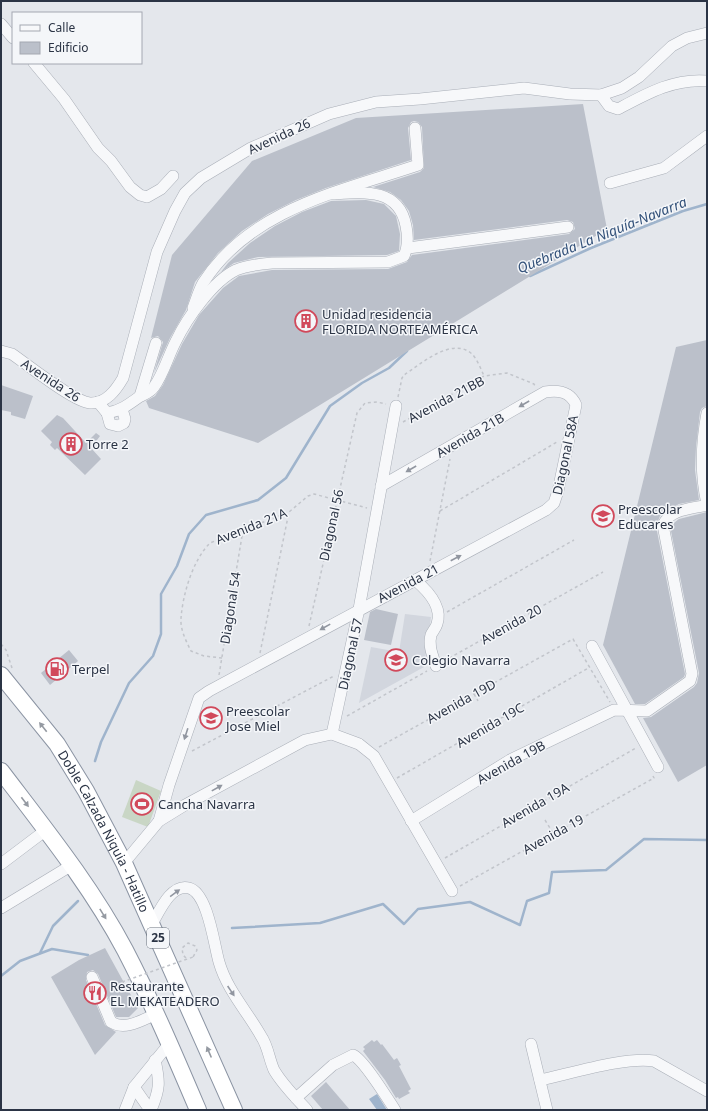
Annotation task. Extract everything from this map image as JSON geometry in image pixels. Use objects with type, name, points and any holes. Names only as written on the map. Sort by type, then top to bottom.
[{"type":"highway","name":"Doble Calzada Niquia - Hatillo","points":[[1,675],[66,758],[124,863],[234,1110]]},
{"type":"highway","points":[[1,772],[72,865],[114,931],[156,1014],[198,1110]]},
{"type":"street","points":[[1,24],[12,37]]},
{"type":"street","name":"Avenida 26","points":[[1,351],[12,354],[83,402],[98,402],[117,390],[123,378],[157,252],[175,211],[185,193],[201,178],[251,148],[329,114],[376,102],[524,88],[570,94],[601,95],[622,88],[672,46],[687,38],[707,33]]},
{"type":"street","points":[[35,64],[64,100],[98,148],[112,161],[135,191],[147,197],[161,189],[173,176]]},
{"type":"street","points":[[601,95],[609,106],[618,109],[647,93],[672,84],[692,80],[707,81]]},
{"type":"street","points":[[98,402],[107,413],[110,424],[118,426],[125,419],[122,409],[153,388],[176,340],[190,316],[203,284],[218,262],[262,224],[284,212],[418,164],[415,128]]},
{"type":"street","points":[[610,183],[664,168],[707,136]]},
{"type":"street","points":[[190,316],[228,274],[246,266],[289,262],[388,262],[404,256],[408,248],[405,217],[399,207],[389,198],[366,193],[332,194]]},
{"type":"street","points":[[408,248],[568,227]]},
{"type":"street","points":[[140,396],[156,343]]},
{"type":"street","name":"Avenida 21B","points":[[381,486],[545,392],[560,391]]},
{"type":"street","name":"Diagonal 58A","points":[[554,503],[558,491],[576,405],[569,394],[560,391]]},
{"type":"street","name":"Diagonal 57","points":[[332,734],[360,609],[396,406]]},
{"type":"street","points":[[626,709],[647,712],[690,681],[692,674],[663,525],[666,518],[676,512],[707,505],[703,486],[701,452],[707,413]]},
{"type":"street","name":"Avenida 21","points":[[178,758],[199,698],[217,686],[307,637],[546,510],[554,503]]},
{"type":"street","points":[[415,580],[431,594],[437,617],[437,624],[431,635],[431,650],[436,666]]},
{"type":"street","points":[[592,646],[658,767]]},
{"type":"street","name":"Avenida 19B","points":[[411,821],[510,760],[614,710],[626,709]]},
{"type":"street","points":[[124,863],[159,822],[185,806],[305,740],[332,734],[359,744],[370,752],[390,783],[452,891]]},
{"type":"street","points":[[159,822],[178,758]]},
{"type":"street","points":[[2,860],[46,830]]},
{"type":"street","points":[[1,908],[72,865]]},
{"type":"street","points":[[152,924],[167,899],[177,890],[189,888],[200,897],[206,911],[226,982],[262,1036],[274,1070],[307,1110]]},
{"type":"street","points":[[92,977],[111,1022],[117,1026],[132,1025],[156,1014]]},
{"type":"street","points":[[125,1110],[134,1087],[169,1044]]},
{"type":"street","points":[[531,1044],[547,1110]]},
{"type":"street","points":[[296,1098],[333,1065],[353,1055],[357,1057],[370,1074],[395,1110]]},
{"type":"street","points":[[150,1110],[159,1090],[160,1081],[155,1060]]},
{"type":"street","points":[[540,1080],[626,1062],[646,1060],[654,1061],[707,1091]]},
{"type":"street","points":[[134,1087],[150,1110]]},
{"type":"path","points":[[396,406],[404,375],[442,350],[459,348],[472,354],[484,376]]},
{"type":"path","name":"Avenida 21BB","points":[[392,428],[484,376],[507,373],[534,384],[540,395]]},
{"type":"path","name":"Diagonal 56","points":[[307,637],[336,500],[357,413],[365,403],[377,402],[396,406]]},
{"type":"path","points":[[440,511],[569,436]]},
{"type":"path","points":[[428,573],[453,445]]},
{"type":"path","name":"Avenida 21A","points":[[222,658],[204,656],[190,650],[183,634],[181,618],[191,573],[197,558],[210,543],[289,512],[308,496],[314,494],[377,511]]},
{"type":"path","points":[[258,664],[289,512]]},
{"type":"path","name":"Diagonal 54","points":[[217,686],[243,530]]},
{"type":"path","points":[[437,617],[574,540]]},
{"type":"path","name":"Avenida 20","points":[[335,723],[603,572]]},
{"type":"path","name":"Avenida 19D","points":[[370,752],[573,639]]},
{"type":"path","name":"Avenida 19C","points":[[390,783],[590,668]]},
{"type":"path","points":[[178,758],[346,670]]},
{"type":"path","points":[[474,694],[478,701]]},
{"type":"path","name":"Avenida 19A","points":[[436,863],[636,748]]},
{"type":"path","name":"Avenida 19","points":[[452,891],[553,833],[654,778]]},
{"type":"path","points":[[545,820],[553,833]]},
{"type":"path","points":[[126,992],[122,982],[193,957],[197,950],[195,946],[188,943],[182,948],[183,955],[186,958]]},
{"type":"shaded area","name":"Colegio Navarra","points":[[405,614],[431,617],[424,667],[359,703],[371,647],[399,652]]},
{"type":"green space","name":"Cancha Navarra","points":[[136,780],[161,791],[148,827],[122,817]]},
{"type":"water","points":[[377,1094],[387,1110],[377,1110],[369,1099]]},
{"type":"building","name":"Unidad residencia FLORIDA NORTEAMÉRICA","points":[[583,104],[607,229],[258,443],[149,408],[146,401],[155,396],[163,385],[182,344],[199,315],[223,288],[239,276],[272,270],[388,269],[407,262],[412,255],[569,234],[575,229],[573,222],[567,220],[414,240],[413,225],[409,211],[401,200],[390,192],[373,187],[420,172],[424,168],[422,127],[418,122],[411,122],[408,128],[411,160],[326,188],[296,200],[268,214],[242,231],[218,253],[195,282],[186,310],[170,338],[154,373],[163,342],[158,336],[151,338],[172,255],[252,161],[356,118]]},
{"type":"building","points":[[366,200],[384,204],[396,216],[400,234],[399,251],[387,255],[258,257],[234,263],[221,272],[228,263],[250,243],[275,226],[302,212],[331,201]]},
{"type":"building","points":[[707,340],[707,406],[702,408],[700,412],[696,447],[695,470],[699,500],[679,504],[667,510],[660,516],[656,526],[685,674],[684,677],[645,704],[635,704],[603,645],[676,347]]},
{"type":"building","points":[[1,385],[33,396],[25,419],[11,415],[11,412],[1,410]]},
{"type":"building","name":"Torre 2","points":[[57,415],[63,418],[86,443],[96,433],[100,436],[91,448],[101,459],[85,475],[57,448],[55,450],[50,445],[52,442],[41,431]]},
{"type":"building","points":[[707,512],[707,765],[678,782],[643,718],[651,717],[694,687],[697,683],[699,673],[670,526],[679,519]]},
{"type":"building","points":[[376,609],[398,614],[391,645],[364,640],[370,612]]},
{"type":"building","name":"Terpel","points":[[69,650],[78,661],[50,685],[41,673]]},
{"type":"building","name":"Restaurante EL MEKATEADERO","points":[[105,948],[138,1008],[129,1017],[116,1017],[98,974],[93,970],[87,972],[86,980],[105,1025],[116,1032],[95,1055],[51,977],[79,960]]},
{"type":"building","points":[[372,1040],[374,1042],[377,1040],[381,1045],[382,1044],[394,1060],[397,1058],[401,1065],[399,1066],[411,1089],[408,1091],[410,1093],[399,1099],[398,1097],[396,1098],[385,1080],[363,1051],[365,1049],[363,1047]]},
{"type":"building","points":[[326,1082],[350,1110],[323,1110],[311,1096]]},
{"type":"waterway","name":"Quebrada La Niquía-Navarra","points":[[530,276],[591,248],[683,211],[707,204]]},
{"type":"waterway","name":"Quebrada La Niquía-Navarra","points":[[95,761],[101,742],[129,683],[153,656],[161,634],[161,594],[177,566],[189,534],[206,515],[258,500],[286,478],[330,406],[362,383],[389,368],[407,351]]},
{"type":"waterway","points":[[232,928],[320,923],[383,904],[404,924],[418,909],[470,902],[520,925],[527,901],[549,893],[552,872],[606,870],[644,839],[707,840]]},
{"type":"waterway","name":"Quebrada La Niquía-Navarra","points":[[40,953],[53,926],[78,901]]},
{"type":"waterway","name":"Quebrada La Niquía-Navarra","points":[[1,976],[20,961],[52,949],[88,955]]},
{"type":"place","name":"Unidad residencia FLORIDA NORTEAMÉRICA","points":[[306,321]]},
{"type":"place","name":"Torre 2","points":[[71,444]]},
{"type":"place","name":"Preescolar Educares","points":[[603,516]]},
{"type":"place","name":"Colegio Navarra","points":[[396,660]]},
{"type":"place","name":"Terpel","points":[[57,669]]},
{"type":"place","name":"Preescolar Jose Miel","points":[[211,718]]},
{"type":"place","name":"Cancha Navarra","points":[[142,804]]},
{"type":"place","name":"Restaurante EL MEKATEADERO","points":[[95,993]]}]
